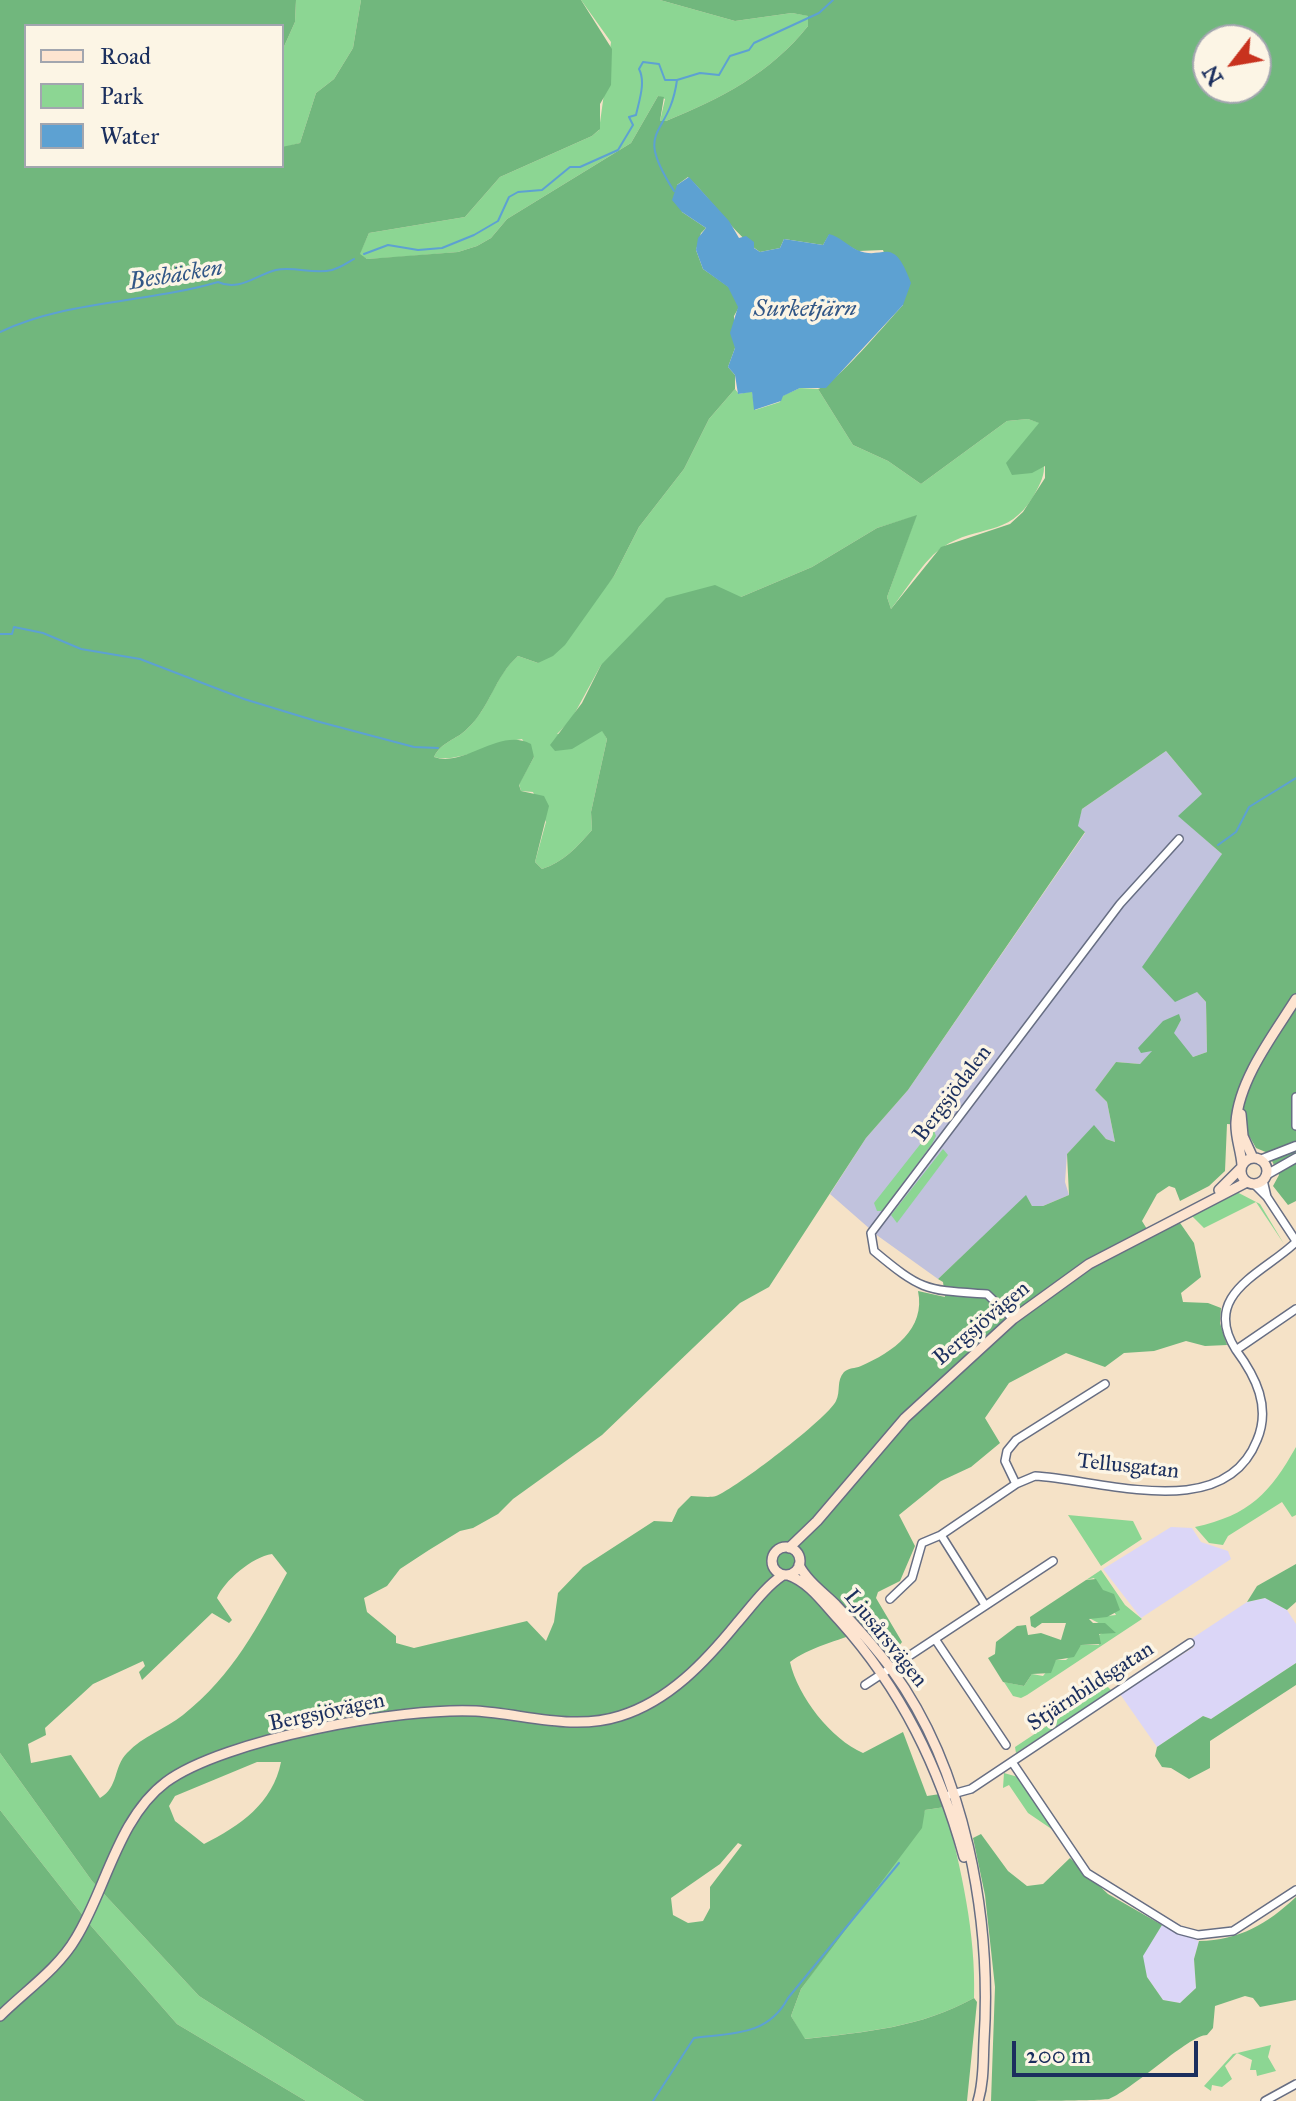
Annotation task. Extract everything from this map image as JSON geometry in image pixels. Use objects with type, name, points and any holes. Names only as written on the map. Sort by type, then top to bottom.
[{"type":"main road","points":[[1240,1107],[1243,1136],[1257,1159],[1266,1166],[1258,1181],[1241,1167],[1235,1123],[1240,1107],[1251,1074],[1296,999]]},
{"type":"main road","name":"Bergsjövägen","points":[[1207,1200],[1241,1167],[1257,1159]]},
{"type":"main road","name":"Bergsjövägen","points":[[750,1608],[775,1553],[789,1548],[817,1521],[905,1418],[1013,1319],[1089,1264],[1207,1200],[1258,1181]]},
{"type":"main road","name":"Bergsjövägen","points":[[0,2016],[70,1948],[140,1808],[156,1790],[179,1774],[281,1739],[403,1715],[475,1711],[575,1722],[619,1717],[650,1703],[675,1686],[714,1650],[750,1608],[799,1562],[817,1521]]},
{"type":"main road","points":[[789,1548],[799,1562]]},
{"type":"main road","name":"Ljusårsvägen","points":[[799,1562],[886,1670],[928,1728],[950,1794],[972,1879],[985,1975],[980,2098]]},
{"type":"main road","points":[[772,1565],[786,1575]]},
{"type":"main road","name":"Ljusårsvägen","points":[[786,1575],[802,1582],[886,1670]]},
{"type":"street","name":"Bergsjödalen","points":[[1013,1319],[987,1294],[941,1292],[914,1283],[874,1251],[871,1233],[1120,904],[1179,839]]},
{"type":"street","points":[[1296,1097],[1296,1124]]},
{"type":"street","name":"Bergsjövägen","points":[[1257,1159],[1296,1146]]},
{"type":"street","name":"Bergsjövägen","points":[[1258,1181],[1296,1158]]},
{"type":"street","points":[[1258,1181],[1296,1242]]},
{"type":"street","name":"Tellusgatan","points":[[890,1599],[912,1578],[922,1543],[941,1535],[1016,1484],[1037,1476],[1178,1491],[1208,1488],[1228,1478],[1254,1449],[1262,1419],[1260,1391],[1227,1333],[1225,1317],[1231,1297],[1242,1283],[1296,1242]]},
{"type":"street","points":[[1236,1350],[1296,1309]]},
{"type":"street","points":[[1016,1484],[1005,1461],[1012,1443],[1105,1384]]},
{"type":"street","points":[[941,1535],[985,1605]]},
{"type":"street","points":[[865,1685],[1053,1561]]},
{"type":"street","points":[[935,1639],[1006,1745]]},
{"type":"street","name":"Stjärnbildsgatan","points":[[950,1794],[971,1789],[1190,1643]]},
{"type":"street","points":[[1012,1762],[1087,1873],[1179,1930],[1198,1935],[1233,1931],[1296,1890]]},
{"type":"street","points":[[1265,2101],[1296,2084]]},
{"type":"shaded area","points":[[1166,751],[1203,795],[1179,816],[1222,854],[1197,992],[1206,1002],[1207,1052],[1193,1057],[1182,1047],[1173,1033],[1181,1020],[1149,1049],[1153,1051],[1140,1064],[1116,1062],[1095,1090],[1107,1102],[1115,1142],[1106,1139],[1094,1126],[1067,1154],[1065,1182],[1069,1195],[1043,1206],[1032,1206],[1026,1196],[938,1279],[878,1236],[830,1194],[866,1138],[908,1090],[1085,833],[1077,826],[1082,809]]},
{"type":"shaded area","points":[[1171,1527],[1192,1528],[1201,1542],[1228,1551],[1231,1559],[1141,1618],[1103,1569]]},
{"type":"shaded area","points":[[1265,1598],[1287,1610],[1296,1624],[1296,1663],[1211,1719],[1203,1716],[1157,1747],[1120,1694],[1194,1647],[1191,1639],[1247,1602]]},
{"type":"shaded area","points":[[1162,1925],[1199,1941],[1194,1959],[1196,1988],[1180,2003],[1163,2000],[1147,1977],[1142,1956]]},
{"type":"green space","points":[[0,0],[296,0],[295,22],[284,47],[284,24],[24,24],[24,168],[284,168],[284,147],[300,143],[316,93],[334,79],[353,48],[361,0],[581,0],[612,49],[611,85],[600,104],[600,129],[592,136],[500,177],[465,217],[369,233],[360,254],[367,259],[458,252],[477,246],[491,238],[507,219],[631,143],[658,96],[664,97],[660,121],[706,103],[761,71],[808,26],[808,16],[792,13],[735,21],[660,0],[1296,0],[1296,1201],[1288,1205],[1273,1186],[1279,1175],[1268,1153],[1256,1148],[1243,1125],[1227,1124],[1225,1171],[1209,1186],[1180,1201],[1175,1188],[1169,1186],[1157,1194],[1142,1221],[1150,1234],[1178,1220],[1194,1243],[1201,1277],[1181,1293],[1183,1302],[1208,1303],[1221,1308],[1220,1323],[1227,1345],[1205,1346],[1186,1341],[1154,1351],[1124,1353],[1105,1367],[1066,1353],[1009,1383],[985,1418],[1000,1443],[971,1467],[941,1481],[899,1515],[915,1546],[900,1581],[878,1592],[876,1598],[902,1642],[892,1655],[861,1632],[815,1648],[790,1662],[808,1702],[828,1727],[851,1747],[863,1753],[903,1732],[927,1796],[940,1794],[945,1807],[925,1810],[922,1828],[801,1989],[791,2016],[805,2039],[913,2022],[974,1998],[977,2002],[967,2101],[364,2101],[199,1996],[92,1881],[0,1753]],"holes":[[[688,177],[760,252],[780,248],[784,239],[823,245],[829,235],[858,251],[883,250],[903,305],[836,377],[818,389],[853,445],[888,461],[921,484],[1007,421],[1028,419],[1039,423],[1006,463],[1012,475],[1032,473],[1045,466],[1045,478],[1023,512],[1010,524],[941,547],[891,609],[887,597],[917,515],[877,528],[812,567],[741,597],[715,585],[666,598],[601,665],[582,703],[550,745],[555,751],[572,749],[602,731],[607,739],[591,812],[592,830],[564,858],[542,869],[535,862],[549,806],[544,796],[521,791],[519,785],[534,757],[531,744],[507,740],[458,757],[434,757],[475,721],[518,656],[538,663],[553,656],[565,645],[614,576],[639,527],[684,469],[709,419],[735,389],[735,375],[728,367],[735,348],[734,316],[739,307],[729,287],[703,269],[696,250],[701,233],[706,228],[682,212],[677,185]],[[1166,751],[1202,794],[1178,816],[1222,854],[1142,967],[1175,1002],[1197,992],[1206,1002],[1207,1052],[1193,1057],[1174,1033],[1181,1020],[1179,1014],[1163,1021],[1138,1048],[1141,1053],[1152,1051],[1140,1064],[1116,1062],[1095,1090],[1107,1102],[1115,1142],[1106,1139],[1094,1125],[1067,1154],[1069,1195],[1043,1206],[1032,1206],[1026,1195],[938,1279],[943,1282],[945,1297],[918,1291],[917,1317],[904,1338],[885,1354],[844,1372],[836,1401],[829,1410],[780,1452],[716,1496],[691,1496],[678,1509],[672,1522],[654,1521],[583,1567],[558,1593],[554,1622],[546,1641],[527,1621],[414,1648],[396,1643],[396,1636],[367,1612],[364,1598],[387,1586],[400,1569],[429,1550],[460,1531],[473,1528],[498,1514],[513,1499],[602,1435],[740,1303],[769,1287],[866,1138],[908,1090],[1085,832],[1078,826],[1082,809]],[[272,1554],[287,1573],[243,1649],[217,1683],[183,1715],[127,1753],[113,1783],[100,1798],[71,1755],[31,1763],[28,1744],[46,1735],[45,1728],[93,1684],[143,1661],[145,1666],[139,1672],[142,1680],[212,1613],[229,1623],[232,1620],[217,1598],[240,1571]],[[257,1762],[281,1762],[271,1790],[242,1821],[204,1844],[175,1821],[169,1806],[175,1796]],[[738,1843],[742,1845],[710,1887],[710,1908],[703,1921],[688,1923],[673,1915],[671,1898],[720,1864]]]},
{"type":"green space","points":[[296,0],[361,0],[353,48],[334,79],[316,93],[300,143],[284,147],[284,47],[295,22]]},
{"type":"green space","points":[[581,0],[660,0],[735,21],[792,13],[809,16],[808,26],[778,58],[725,94],[666,121],[660,121],[665,99],[658,96],[631,143],[507,219],[491,238],[477,246],[458,252],[399,257],[367,259],[359,255],[369,233],[465,217],[500,177],[592,136],[599,130],[611,42]]},
{"type":"green space","points":[[800,388],[818,389],[853,445],[888,461],[921,484],[1007,421],[1028,419],[1040,423],[1030,435],[1044,466],[1042,479],[1033,497],[1013,519],[956,540],[936,552],[891,609],[887,597],[916,516],[877,528],[812,567],[741,597],[601,665],[571,720],[557,734],[602,730],[607,739],[591,812],[592,830],[564,858],[542,869],[535,862],[546,822],[533,792],[521,791],[519,784],[534,757],[522,739],[453,758],[434,757],[475,721],[510,664],[518,656],[538,663],[614,576],[639,527],[684,469],[709,419],[735,389],[739,394],[752,391],[755,410],[780,402],[782,396]]},
{"type":"green space","points":[[933,1128],[936,1136],[932,1144],[882,1211],[877,1211],[874,1203]]},
{"type":"green space","points":[[943,1149],[948,1155],[897,1223],[891,1215]]},
{"type":"green space","points":[[1233,1190],[1260,1204],[1284,1244],[1256,1202],[1204,1228],[1191,1215]]},
{"type":"green space","points":[[1296,1447],[1296,1515],[1292,1517],[1282,1502],[1228,1536],[1223,1545],[1209,1543],[1195,1527],[1230,1516],[1256,1500],[1277,1477]]},
{"type":"green space","points":[[1068,1515],[1133,1521],[1142,1539],[1101,1566]]},
{"type":"green space","points":[[1296,1564],[1296,1602],[1287,1610],[1265,1598],[1247,1602],[1257,1586]]},
{"type":"green space","points":[[1101,1570],[1125,1605],[1142,1619],[1027,1695],[1021,1698],[1013,1696],[1004,1682],[1024,1686],[1032,1674],[1043,1676],[1056,1660],[1066,1660],[1081,1645],[1099,1645],[1097,1636],[1110,1629],[1089,1618],[1116,1615],[1094,1578],[1086,1580]]},
{"type":"green space","points":[[1096,1579],[1103,1590],[1114,1594],[1120,1610],[1107,1617],[1089,1619],[1093,1623],[1105,1623],[1116,1633],[1099,1634],[1101,1644],[1081,1645],[1074,1657],[1056,1660],[1051,1673],[1032,1674],[1024,1686],[1003,1682],[988,1658],[995,1654],[996,1642],[1017,1626],[1026,1625],[1028,1635],[1041,1633],[1061,1640],[1066,1623],[1042,1623],[1035,1628],[1031,1626],[1030,1617],[1086,1580]]},
{"type":"green space","points":[[1296,1663],[1296,1685],[1210,1741],[1210,1768],[1189,1779],[1171,1768],[1162,1767],[1155,1756],[1157,1747],[1203,1716],[1211,1719]]},
{"type":"green space","points":[[1107,1686],[1112,1691],[1016,1753],[1015,1747]]},
{"type":"green space","points":[[0,1753],[92,1881],[199,1996],[364,2101],[306,2101],[177,2024],[92,1927],[0,1810]]},
{"type":"green space","points":[[1004,1773],[1018,1777],[1053,1830],[1028,1813],[1009,1785],[1003,1788]]},
{"type":"green space","points":[[945,1807],[970,1925],[974,1998],[912,2022],[804,2039],[791,2016],[801,1989],[921,1823],[925,1810]]},
{"type":"green space","points":[[0,1810],[92,1927],[177,2024],[306,2101],[0,2101]]},
{"type":"green space","points":[[981,1834],[1008,1871],[1027,1886],[1043,1884],[1070,1858],[1108,1894],[1162,1925],[1143,1956],[1147,1977],[1163,2000],[1180,2003],[1196,1988],[1194,1959],[1199,1941],[1227,1938],[1252,1929],[1296,1897],[1296,2000],[1260,2007],[1253,1998],[1245,1996],[1215,2006],[1213,2028],[1207,2035],[1188,2043],[1109,2099],[991,2101],[995,1987],[985,1895],[973,1838]]},
{"type":"green space","points":[[1271,2045],[1268,2057],[1276,2071],[1257,2076],[1256,2070],[1250,2070],[1252,2060],[1237,2053]]},
{"type":"green space","points":[[1237,2053],[1225,2066],[1232,2079],[1222,2087],[1212,2085],[1211,2091],[1204,2086],[1233,2054]]},
{"type":"water","name":"Surketjärn","points":[[689,177],[729,221],[739,238],[746,236],[760,252],[780,248],[784,239],[823,245],[829,234],[866,253],[893,253],[904,267],[911,283],[903,305],[826,388],[800,388],[783,396],[781,401],[754,410],[752,392],[738,394],[735,375],[728,367],[735,348],[730,333],[738,307],[728,287],[703,269],[696,250],[698,238],[706,228],[682,212],[672,200],[677,185]]},
{"type":"waterway","points":[[674,191],[662,170],[654,143],[673,99],[677,80],[700,73],[719,75],[730,56],[749,50],[754,43],[819,13],[833,0]]},
{"type":"waterway","points":[[364,254],[388,245],[418,250],[442,248],[474,235],[498,221],[509,197],[518,192],[542,190],[570,167],[580,167],[618,150],[633,125],[629,117],[636,115],[642,86],[639,69],[643,62],[659,64],[665,80],[677,80]]},
{"type":"waterway","name":"Besbäcken","points":[[0,332],[80,308],[218,282],[240,284],[276,270],[325,271],[354,259]]},
{"type":"waterway","points":[[0,634],[12,634],[14,627],[43,633],[81,649],[140,659],[244,699],[316,721],[414,747],[438,748]]},
{"type":"waterway","points":[[1218,845],[1236,832],[1249,807],[1296,778]]},
{"type":"waterway","points":[[653,2101],[694,2038],[748,2030],[770,2020],[899,1863]]}]
